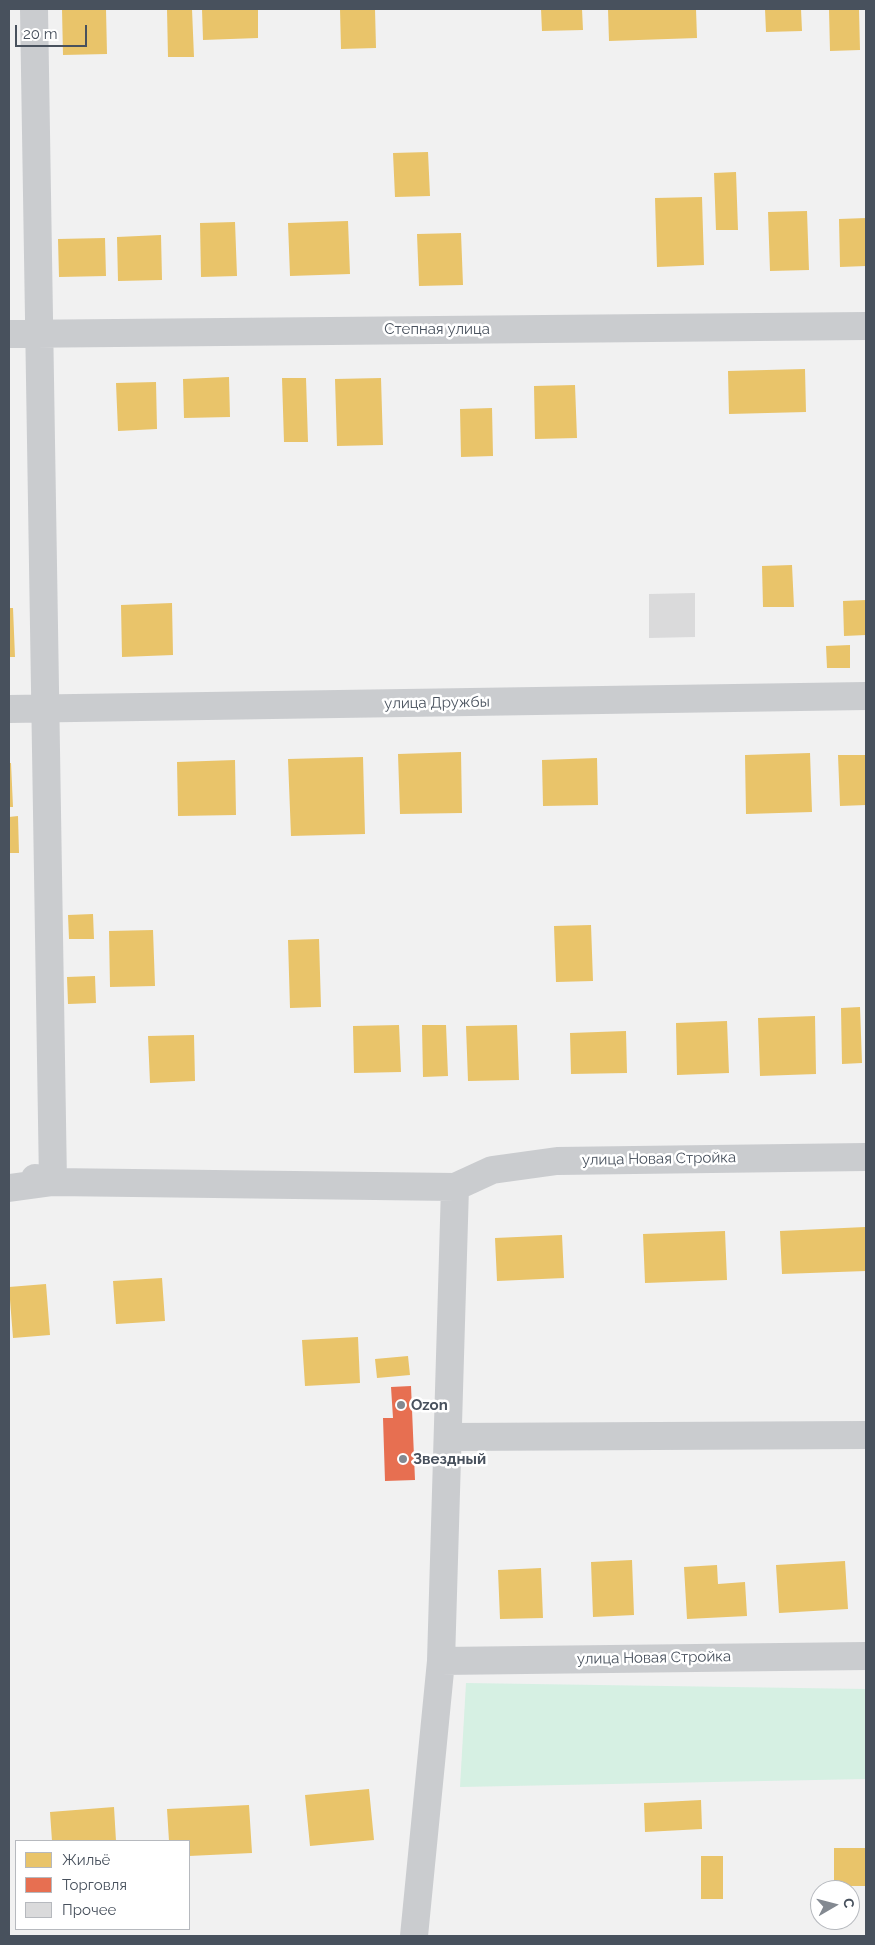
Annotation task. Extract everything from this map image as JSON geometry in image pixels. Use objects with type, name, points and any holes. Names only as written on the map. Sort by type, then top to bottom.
[{"type":"street","points":[[34,9],[44,708],[54,1182]]},
{"type":"street","name":"Степная улица","points":[[9,334],[866,326]]},
{"type":"street","name":"улица Дружбы","points":[[9,709],[866,696]]},
{"type":"street","name":"улица Новая Стройка","points":[[455,1187],[492,1170],[557,1161],[866,1157]]},
{"type":"street","points":[[9,1172],[54,1182]]},
{"type":"street","points":[[9,1188],[54,1182],[455,1187],[441,1661],[414,1936]]},
{"type":"street","points":[[448,1437],[866,1435]]},
{"type":"street","name":"улица Новая Стройка","points":[[441,1661],[866,1656]]},
{"type":"green space","points":[[466,1683],[866,1689],[866,1779],[460,1787]]},
{"type":"building: Жильё","points":[[62,9],[106,9],[107,54],[63,55]]},
{"type":"building: Жильё","points":[[167,9],[192,9],[194,57],[168,57]]},
{"type":"building: Жильё","points":[[202,9],[258,9],[258,38],[203,40]]},
{"type":"building: Жильё","points":[[340,9],[375,9],[376,48],[341,49]]},
{"type":"building: Жильё","points":[[541,9],[582,9],[583,30],[542,31]]},
{"type":"building: Жильё","points":[[608,9],[696,9],[697,38],[609,41]]},
{"type":"building: Жильё","points":[[765,9],[801,9],[802,31],[766,32]]},
{"type":"building: Жильё","points":[[829,9],[859,9],[860,50],[830,51]]},
{"type":"building: Жильё","points":[[428,152],[430,196],[395,197],[393,153]]},
{"type":"building: Жильё","points":[[736,172],[738,230],[716,230],[714,173]]},
{"type":"building: Жильё","points":[[702,197],[704,265],[657,267],[655,198]]},
{"type":"building: Жильё","points":[[807,211],[809,270],[770,271],[768,212]]},
{"type":"building: Жильё","points":[[866,218],[866,266],[840,267],[839,219]]},
{"type":"building: Жильё","points":[[348,221],[350,274],[290,276],[288,223]]},
{"type":"building: Жильё","points":[[235,222],[237,276],[201,277],[200,223]]},
{"type":"building: Жильё","points":[[461,233],[463,285],[419,286],[417,234]]},
{"type":"building: Жильё","points":[[161,235],[162,280],[118,281],[117,237]]},
{"type":"building: Жильё","points":[[105,238],[106,276],[59,277],[58,239]]},
{"type":"building: Жильё","points":[[805,369],[806,412],[729,414],[728,371]]},
{"type":"building: Жильё","points":[[229,377],[230,417],[184,418],[183,379]]},
{"type":"building: Жильё","points":[[282,378],[306,378],[308,442],[284,442]]},
{"type":"building: Жильё","points":[[381,378],[383,445],[337,446],[335,379]]},
{"type":"building: Жильё","points":[[156,382],[157,429],[118,431],[116,383]]},
{"type":"building: Жильё","points":[[575,385],[577,438],[535,439],[534,386]]},
{"type":"building: Жильё","points":[[492,408],[493,456],[461,457],[460,409]]},
{"type":"building: Жильё","points":[[792,565],[794,607],[763,607],[762,566]]},
{"type":"building: Жильё","points":[[866,600],[866,635],[844,636],[843,601]]},
{"type":"building: Жильё","points":[[172,603],[173,655],[122,657],[121,605]]},
{"type":"building: Жильё","points":[[9,608],[13,608],[15,657],[9,657]]},
{"type":"building: Жильё","points":[[850,645],[850,668],[827,668],[826,646]]},
{"type":"building: Жильё","points":[[461,752],[462,813],[400,814],[398,754]]},
{"type":"building: Жильё","points":[[810,753],[812,812],[746,814],[745,755]]},
{"type":"building: Жильё","points":[[838,755],[866,755],[866,805],[840,806]]},
{"type":"building: Жильё","points":[[363,757],[365,834],[291,836],[288,759]]},
{"type":"building: Жильё","points":[[597,758],[598,805],[543,806],[542,760]]},
{"type":"building: Жильё","points":[[235,760],[236,815],[178,816],[177,762]]},
{"type":"building: Жильё","points":[[9,763],[11,763],[13,807],[9,807]]},
{"type":"building: Жильё","points":[[18,816],[19,853],[9,853],[9,817]]},
{"type":"building: Жильё","points":[[93,914],[94,939],[69,939],[68,915]]},
{"type":"building: Жильё","points":[[591,925],[593,981],[556,982],[554,926]]},
{"type":"building: Жильё","points":[[153,930],[155,986],[110,987],[109,931]]},
{"type":"building: Жильё","points":[[319,939],[321,1007],[290,1008],[288,940]]},
{"type":"building: Жильё","points":[[95,976],[96,1003],[68,1004],[67,977]]},
{"type":"building: Жильё","points":[[860,1007],[862,1063],[842,1064],[841,1008]]},
{"type":"building: Жильё","points":[[815,1016],[816,1074],[760,1076],[758,1018]]},
{"type":"building: Жильё","points":[[727,1021],[729,1073],[677,1075],[676,1023]]},
{"type":"building: Жильё","points":[[399,1025],[401,1072],[354,1073],[353,1026]]},
{"type":"building: Жильё","points":[[422,1025],[446,1025],[448,1076],[423,1077]]},
{"type":"building: Жильё","points":[[517,1025],[519,1080],[468,1081],[466,1026]]},
{"type":"building: Жильё","points":[[626,1031],[627,1073],[571,1074],[570,1033]]},
{"type":"building: Жильё","points":[[194,1035],[195,1081],[150,1083],[148,1036]]},
{"type":"building: Жильё","points":[[865,1227],[866,1271],[782,1274],[780,1231]]},
{"type":"building: Жильё","points":[[725,1231],[727,1280],[645,1283],[643,1234]]},
{"type":"building: Жильё","points":[[562,1235],[564,1278],[497,1281],[495,1238]]},
{"type":"building: Жильё","points":[[162,1278],[165,1321],[116,1324],[113,1281]]},
{"type":"building: Жильё","points":[[46,1284],[50,1335],[13,1338],[9,1287]]},
{"type":"building: Жильё","points":[[358,1337],[360,1383],[305,1386],[302,1340]]},
{"type":"building: Жильё","points":[[408,1356],[410,1375],[377,1378],[375,1359]]},
{"type":"building: Жильё","points":[[632,1560],[634,1615],[593,1617],[591,1562]]},
{"type":"building: Жильё","points":[[845,1561],[848,1609],[779,1613],[776,1565]]},
{"type":"building: Жильё","points":[[717,1565],[718,1584],[745,1582],[747,1616],[687,1619],[684,1567]]},
{"type":"building: Жильё","points":[[541,1568],[543,1618],[500,1619],[498,1570]]},
{"type":"building: Жильё","points":[[369,1789],[374,1840],[310,1846],[305,1795]]},
{"type":"building: Жильё","points":[[701,1800],[702,1829],[645,1832],[644,1803]]},
{"type":"building: Жильё","points":[[249,1805],[252,1853],[190,1856],[190,1840],[169,1840],[167,1809]]},
{"type":"building: Жильё","points":[[114,1807],[116,1840],[52,1840],[50,1812]]},
{"type":"building: Жильё","points":[[834,1848],[865,1848],[865,1886],[860,1886],[860,1880],[834,1880]]},
{"type":"building: Жильё","points":[[701,1856],[723,1856],[723,1899],[701,1899]]},
{"type":"building: Торговля","points":[[411,1386],[415,1480],[385,1481],[383,1418],[393,1418],[391,1387]]},
{"type":"building: Прочее","points":[[695,593],[695,637],[649,638],[649,594]]},
{"type":"place","name":"Ozon","points":[[401,1405]]},
{"type":"place","name":"Звездный","points":[[403,1459]]}]
